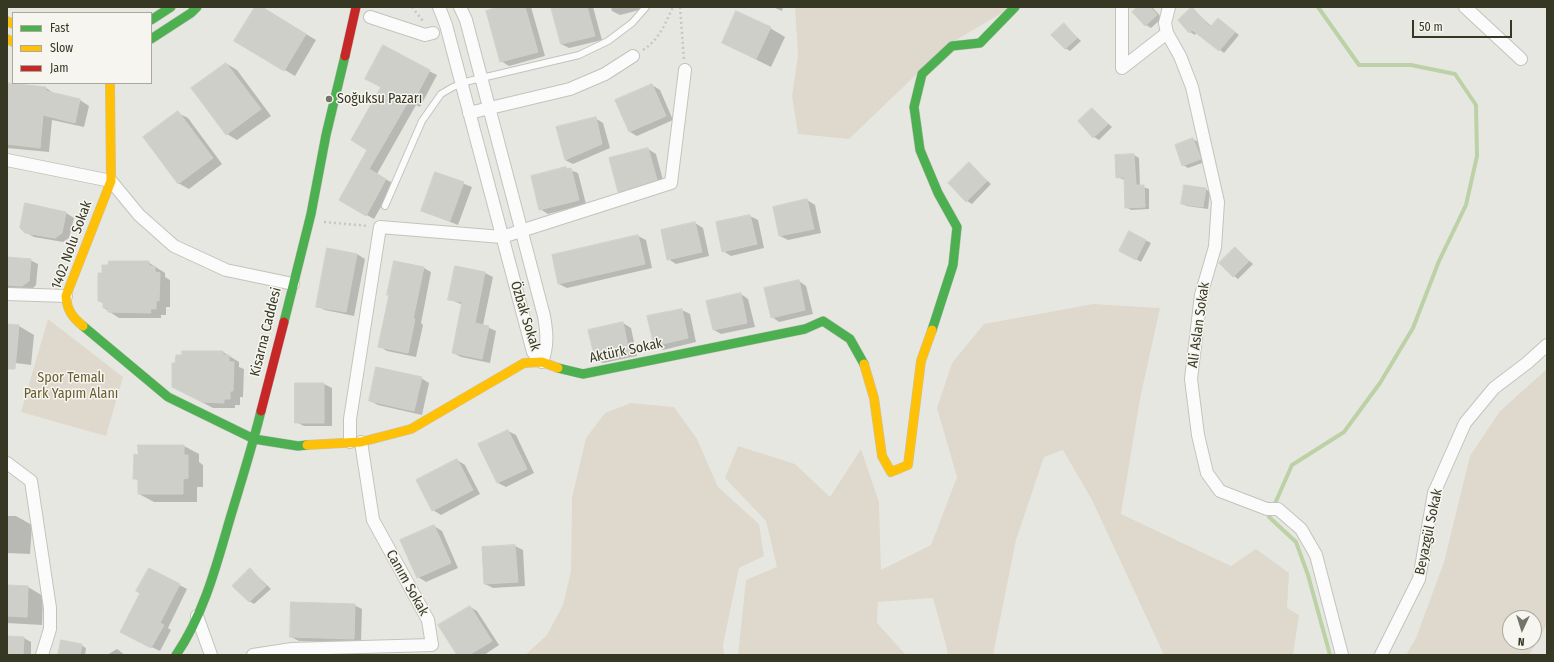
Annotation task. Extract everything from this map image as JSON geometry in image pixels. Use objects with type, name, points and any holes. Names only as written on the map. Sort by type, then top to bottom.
[{"type":"street","points":[[152,19],[171,7]]},
{"type":"street","points":[[152,38],[191,13],[197,7]]},
{"type":"street","name":"Kisarna Caddesi","points":[[181,652],[216,567],[254,439],[311,214],[326,135],[356,7]]},
{"type":"street","name":"Özbak Sokak","points":[[439,7],[446,25],[533,352],[542,362],[546,352],[547,338],[545,324],[466,20],[460,7]]},
{"type":"street","name":"Aktürk Sokak","points":[[254,439],[298,446],[355,442],[411,429],[524,363],[542,362],[571,372],[583,374],[805,329],[823,321],[850,339],[865,365],[874,398],[882,456],[891,472],[908,465],[921,361],[940,309],[953,265],[957,227],[938,193],[920,150],[914,107],[922,74],[952,46],[980,43],[1015,7]]},
{"type":"street","points":[[1122,7],[1122,68],[1167,33],[1165,23],[1169,7]]},
{"type":"street","points":[[1465,7],[1521,59]]},
{"type":"street","points":[[370,17],[425,35],[433,33]]},
{"type":"street","name":"Ali Aslan Sokak","points":[[1167,33],[1180,56],[1192,87],[1218,202],[1215,246],[1200,295],[1192,379],[1198,435],[1207,473],[1220,490],[1273,509],[1301,529],[1316,555],[1342,655]]},
{"type":"street","points":[[469,113],[570,89],[605,74],[633,56]]},
{"type":"street","points":[[355,442],[350,419],[380,227],[502,237],[671,183],[685,70]]},
{"type":"street","name":"1402 Nolu Sokak","points":[[110,84],[111,181],[66,296],[67,307],[73,318],[168,397],[254,439]]},
{"type":"street","points":[[7,160],[111,181],[139,215],[174,246],[226,270],[293,284]]},
{"type":"street","points":[[7,294],[66,296]]},
{"type":"street","name":"Beyazgül Sokak","points":[[1381,655],[1419,579],[1434,493],[1465,423],[1494,388],[1527,363],[1547,345]]},
{"type":"street","name":"Canım Sokak","points":[[253,655],[292,649],[432,645],[428,620],[373,520],[355,442]]},
{"type":"street","points":[[7,463],[31,481],[50,608],[50,629],[42,655]]},
{"type":"street","points":[[197,616],[211,655]]},
{"type":"lane","points":[[385,206],[422,122],[441,94],[461,84],[481,78],[579,55],[608,41],[632,23],[646,7]]},
{"type":"path","points":[[633,56],[652,44],[664,27],[673,7]]},
{"type":"path","points":[[680,7],[685,70]]},
{"type":"path","points":[[318,221],[380,227]]},
{"type":"green space","points":[[795,7],[1012,7],[946,46],[849,139],[798,134],[792,96],[798,55]]},
{"type":"green space","points":[[1093,304],[1160,308],[1140,399],[1121,514],[1231,566],[1256,549],[1289,573],[1287,608],[1299,615],[1293,655],[1164,655],[1092,500],[1063,450],[1044,457],[1016,540],[993,655],[948,655],[933,598],[878,602],[877,623],[906,655],[738,655],[746,580],[777,567],[766,521],[725,478],[738,446],[795,464],[830,497],[861,449],[879,502],[881,570],[931,545],[957,477],[937,408],[952,363],[984,324]]},
{"type":"green space","name":"Spor Temalı Park Yapım Alanı","points":[[48,319],[123,377],[106,436],[21,412]]},
{"type":"green space","points":[[1547,369],[1547,625],[1542,633],[1542,610],[1502,610],[1502,650],[1532,650],[1529,655],[1406,655],[1416,638],[1444,562],[1470,456],[1500,411]]},
{"type":"green space","points":[[631,403],[674,407],[697,439],[718,487],[759,524],[764,556],[739,568],[723,645],[724,655],[525,655],[547,635],[563,605],[571,571],[572,498],[586,438],[605,413]]},
{"type":"building","points":[[255,7],[262,7],[306,34],[284,71],[234,41]]},
{"type":"building","points":[[499,7],[525,7],[538,52],[500,62],[486,11]]},
{"type":"building","points":[[551,7],[587,7],[595,36],[561,44]]},
{"type":"building","points":[[1137,7],[1150,7],[1157,15],[1145,26],[1132,12]]},
{"type":"building","points":[[1192,7],[1210,27],[1218,18],[1235,32],[1219,51],[1192,30],[1189,33],[1178,20]]},
{"type":"building","points":[[736,11],[771,27],[756,59],[722,43]]},
{"type":"building","points":[[1064,23],[1077,38],[1065,49],[1051,35]]},
{"type":"building","points":[[383,45],[430,70],[412,104],[408,102],[369,169],[386,179],[366,216],[339,200],[367,150],[351,140],[381,87],[365,79]]},
{"type":"building","points":[[226,63],[261,109],[226,135],[191,88]]},
{"type":"building","points":[[7,83],[46,87],[46,91],[80,99],[75,123],[43,115],[40,148],[7,144]]},
{"type":"building","points":[[652,84],[666,116],[629,132],[615,100]]},
{"type":"building","points":[[1092,108],[1108,124],[1093,138],[1078,121]]},
{"type":"building","points":[[178,111],[213,158],[178,184],[143,137]]},
{"type":"building","points":[[596,117],[602,144],[565,160],[556,127]]},
{"type":"building","points":[[1193,138],[1201,159],[1182,166],[1175,145]]},
{"type":"building","points":[[648,148],[657,180],[618,192],[609,158]]},
{"type":"building","points":[[1134,154],[1136,185],[1144,185],[1145,207],[1125,208],[1124,177],[1116,178],[1115,155]]},
{"type":"building","points":[[969,162],[987,181],[966,202],[948,183]]},
{"type":"building","points":[[566,167],[566,169],[571,168],[579,200],[539,210],[531,176]]},
{"type":"building","points":[[435,172],[464,182],[450,221],[421,211]]},
{"type":"building","points":[[1184,185],[1206,188],[1203,207],[1181,204]]},
{"type":"building","points":[[807,199],[814,229],[779,236],[773,207]]},
{"type":"building","points":[[25,203],[66,212],[62,233],[55,238],[25,233],[20,228]]},
{"type":"building","points":[[750,215],[757,244],[722,252],[716,222]]},
{"type":"building","points":[[695,222],[702,252],[667,260],[661,230]]},
{"type":"building","points":[[1129,231],[1146,240],[1136,260],[1119,251]]},
{"type":"building","points":[[638,235],[645,264],[558,284],[552,255]]},
{"type":"building","points":[[1235,247],[1249,261],[1233,277],[1219,263]]},
{"type":"building","points":[[327,248],[357,254],[346,312],[316,307]]},
{"type":"building","points":[[7,257],[31,259],[29,281],[22,286],[7,285]]},
{"type":"building","points":[[109,261],[149,261],[149,266],[155,266],[155,272],[160,273],[159,301],[156,301],[156,309],[150,309],[151,313],[108,312],[108,308],[103,308],[103,302],[98,301],[98,273],[102,273],[102,265],[108,265]]},
{"type":"building","points":[[394,261],[424,267],[413,319],[415,319],[408,353],[378,347],[389,295],[387,295]]},
{"type":"building","points":[[455,266],[485,272],[475,323],[489,326],[482,359],[452,353],[462,302],[448,300]]},
{"type":"building","points":[[799,280],[805,310],[771,318],[764,288]]},
{"type":"building","points":[[741,293],[747,323],[713,330],[706,301]]},
{"type":"building","points":[[682,309],[688,338],[654,346],[647,316]]},
{"type":"building","points":[[623,322],[629,352],[595,359],[588,330]]},
{"type":"building","points":[[7,324],[19,325],[15,369],[7,369]]},
{"type":"building","points":[[182,351],[223,351],[223,355],[229,355],[229,362],[234,362],[233,391],[230,391],[230,399],[224,399],[224,403],[202,402],[172,387],[172,363],[175,363],[176,355],[182,355]]},
{"type":"building","points":[[376,367],[422,377],[414,411],[369,401]]},
{"type":"building","points":[[295,383],[324,383],[324,423],[295,423]]},
{"type":"building","points":[[508,430],[527,469],[497,483],[478,444]]},
{"type":"building","points":[[138,445],[184,445],[184,455],[188,455],[188,478],[183,479],[183,494],[138,494],[138,479],[133,479],[134,454],[138,455]]},
{"type":"building","points":[[457,459],[473,490],[432,511],[416,480]]},
{"type":"building","points":[[434,525],[451,563],[417,578],[400,540]]},
{"type":"building","points":[[515,545],[518,582],[484,584],[482,547]]},
{"type":"building","points":[[149,568],[180,584],[160,623],[164,625],[151,648],[120,632],[140,593],[136,591]]},
{"type":"building","points":[[250,568],[266,586],[249,602],[232,586]]},
{"type":"building","points":[[7,585],[28,586],[27,617],[7,616]]},
{"type":"building","points":[[291,602],[355,604],[354,639],[290,637]]},
{"type":"building","points":[[470,606],[492,641],[469,655],[457,655],[438,625]]},
{"type":"building","points":[[7,636],[24,637],[23,655],[7,655]]},
{"type":"building","points":[[61,640],[82,644],[80,655],[58,655]]},
{"type":"waterway","points":[[1318,7],[1359,65],[1411,65],[1455,74],[1476,105],[1477,156],[1466,205],[1439,261],[1413,328],[1380,383],[1344,432],[1292,465],[1269,517],[1296,542],[1308,575],[1330,655]]},
{"type":"traffic: fast","points":[[152,19],[171,7]]},
{"type":"traffic: fast","points":[[152,38],[191,13],[197,7]]},
{"type":"traffic: fast","points":[[932,330],[953,265],[957,227],[938,193],[920,150],[914,107],[922,74],[952,46],[980,43],[1015,7]]},
{"type":"traffic: fast","points":[[284,322],[311,214],[326,135],[345,56]]},
{"type":"traffic: fast","points":[[558,368],[583,374],[805,329],[823,321],[850,339],[864,364]]},
{"type":"traffic: fast","points":[[83,326],[168,397],[254,439],[298,446],[307,445]]},
{"type":"traffic: fast","points":[[176,655],[194,624],[208,591],[261,411]]},
{"type":"traffic: slow","points":[[7,21],[12,24]]},
{"type":"traffic: slow","points":[[7,39],[12,42]]},
{"type":"traffic: slow","points":[[83,326],[71,313],[66,296],[111,181],[110,84]]},
{"type":"traffic: slow","points":[[864,364],[874,398],[882,456],[891,472],[908,465],[921,361],[932,330]]},
{"type":"traffic: slow","points":[[307,445],[361,442],[411,429],[524,363],[542,362],[558,368]]},
{"type":"traffic: jam","points":[[345,56],[356,7]]},
{"type":"traffic: jam","points":[[261,411],[284,322]]},
{"type":"place","name":"Soğuksu Pazarı","points":[[329,99]]}]
